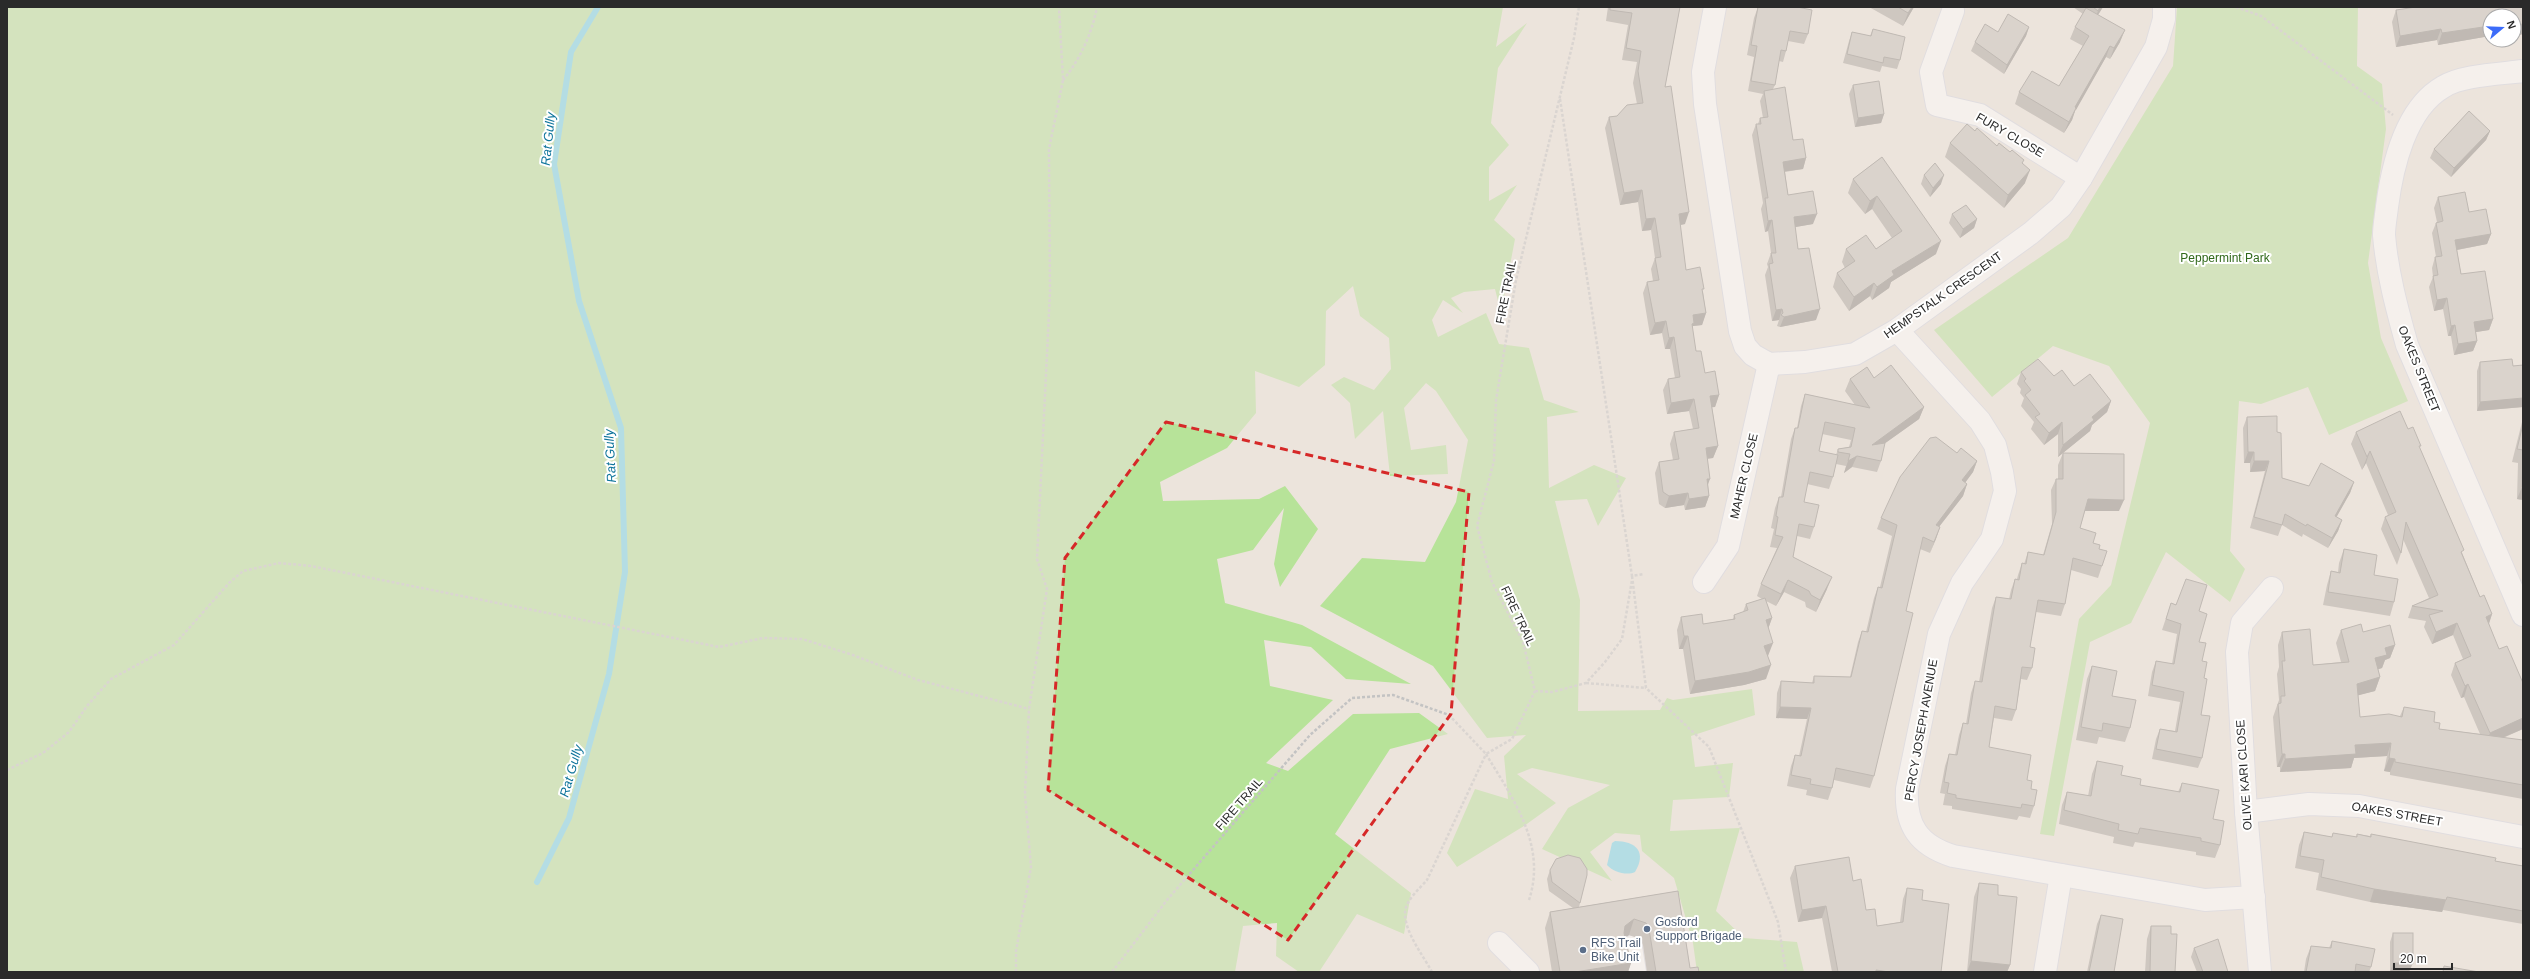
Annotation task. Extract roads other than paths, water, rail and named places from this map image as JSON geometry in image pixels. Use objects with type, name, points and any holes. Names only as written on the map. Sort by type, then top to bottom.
[{"type":"street","points":[[1715,7],[1702,72],[1705,104],[1740,331],[1745,346],[1752,355],[1769,364]]},
{"type":"street","name":"HEMPSTALK CRESCENT","points":[[1769,364],[1805,362],[1855,354],[1897,330],[2031,233],[2061,207],[2081,178],[2156,47],[2164,19],[2164,7]]},
{"type":"street","name":"FURY CLOSE","points":[[1953,11],[1931,72],[1937,105],[1980,115],[2081,178]]},
{"type":"street","name":"OAKES STREET","points":[[2523,72],[2467,79],[2443,86],[2425,103],[2409,127],[2392,172],[2384,233],[2394,299],[2406,345],[2523,615]]},
{"type":"street","name":"PERCY JOSEPH AVENUE","points":[[1897,330],[1980,421],[1995,445],[2005,491],[1992,539],[1962,583],[1939,634],[1907,789],[1906,807],[1912,828],[1935,850],[1952,856],[2205,900],[2254,897]]},
{"type":"street","name":"MAHER CLOSE","points":[[1704,582],[1728,546],[1769,364]]},
{"type":"street","name":"OLIVE KARI CLOSE","points":[[2260,972],[2246,812],[2237,652],[2242,623],[2272,588]]},
{"type":"street","name":"OAKES STREET","points":[[2246,812],[2309,804],[2359,806],[2523,837]]},
{"type":"street","points":[[2045,972],[2061,876]]},
{"type":"street","points":[[1499,943],[1528,972]]},
{"type":"street","points":[[1631,947],[1635,972]]},
{"type":"water","points":[[1615,841],[1629,843],[1637,849],[1640,859],[1635,872],[1628,874],[1620,873],[1607,865],[1612,843]]},
{"type":"waterway","name":"Rat Gully","points":[[537,882],[569,818],[609,674],[625,572],[621,428],[579,301],[554,164],[571,52],[598,7]]},
{"type":"place","name":"Gosford Support Brigade","points":[[1647,929]]},
{"type":"place","name":"RFS Trail Bike Unit","points":[[1583,950]]},
{"type":"park label","name":"Peppermint Park","points":[[2225,258]]}]
